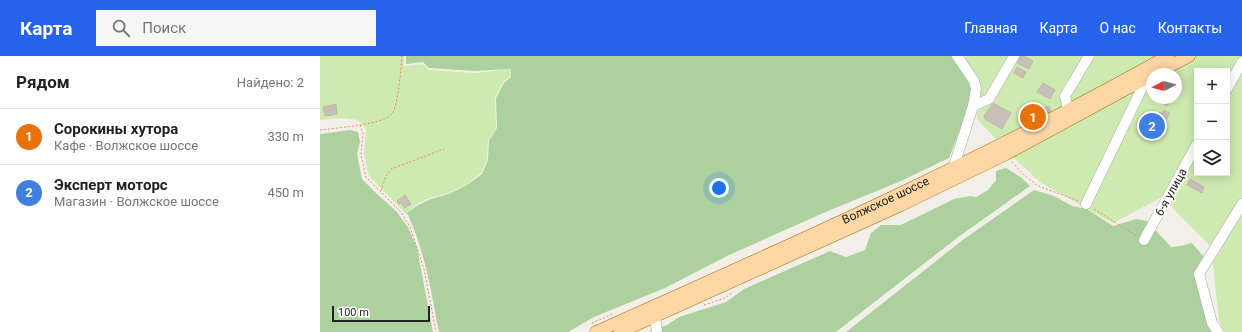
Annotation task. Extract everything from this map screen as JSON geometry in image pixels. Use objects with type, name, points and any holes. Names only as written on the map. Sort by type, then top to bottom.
[{"type":"main road","name":"Волжское шоссе","points":[[620,332],[654,312],[953,169],[1068,110],[1168,56]]},
{"type":"main road","name":"Волжское шоссе","points":[[1166,68],[1189,56]]},
{"type":"main road","name":"Волжское шоссе","points":[[596,332],[654,312],[900,205],[1006,154],[1146,78]]},
{"type":"lane","points":[[953,169],[973,106],[976,89],[974,81],[957,56]]},
{"type":"lane","points":[[973,106],[989,99],[1014,56]]},
{"type":"lane","points":[[1068,110],[1065,96],[1089,56]]},
{"type":"lane","points":[[1230,84],[1242,62]]},
{"type":"lane","points":[[1086,204],[1142,88],[1141,81]]},
{"type":"lane","name":"6-я улица","points":[[1144,240],[1194,149]]},
{"type":"lane","points":[[1218,332],[1212,323],[1199,274],[1242,204]]},
{"type":"lane","points":[[654,312],[657,332]]},
{"type":"path","points":[[320,130],[360,125],[381,120],[392,114],[396,104],[402,56]]},
{"type":"path","points":[[360,125],[363,133],[361,155],[366,177],[401,212],[410,227],[424,269],[436,332]]},
{"type":"path","points":[[381,191],[386,176],[391,169],[444,149]]},
{"type":"path","points":[[1006,154],[1024,175],[1038,186],[1086,204],[1144,240]]},
{"type":"green space","points":[[320,56],[404,56],[404,66],[423,64],[429,70],[475,73],[511,69],[511,76],[503,82],[495,98],[496,128],[488,140],[487,160],[481,173],[466,185],[449,193],[430,198],[417,204],[406,214],[369,176],[364,155],[366,129],[358,120],[342,118],[320,120]]},
{"type":"green space","points":[[406,56],[962,56],[971,82],[972,99],[949,158],[901,181],[828,211],[729,255],[665,288],[594,317],[568,332],[439,332],[423,257],[407,213],[418,205],[431,199],[449,194],[467,185],[482,174],[488,160],[489,140],[497,128],[496,98],[504,83],[511,77],[511,69],[474,71],[429,68],[423,62],[406,64]]},
{"type":"green space","points":[[967,56],[1242,56],[1242,332],[1224,332],[1219,321],[1211,247],[1162,197],[1113,223],[1041,183],[1015,159],[977,119],[976,78],[962,60]]},
{"type":"green space","points":[[350,130],[358,132],[360,142],[357,154],[362,179],[396,211],[408,227],[417,248],[433,332],[320,332],[320,134]]},
{"type":"green space","points":[[1006,168],[1022,178],[1030,186],[961,235],[836,332],[649,332],[667,325],[679,317],[726,302],[744,289],[830,251],[846,257],[865,250],[871,233],[881,225],[901,225],[954,199],[970,196],[976,197],[988,190],[996,180],[996,171]]},
{"type":"green space","points":[[1034,190],[1054,196],[1072,206],[1087,209],[1113,226],[1136,219],[1147,221],[1171,247],[1192,243],[1204,257],[1197,272],[1214,332],[846,332],[964,239]]},
{"type":"building","points":[[1021,56],[1033,61],[1029,69],[1017,63]]},
{"type":"building","points":[[1017,67],[1026,72],[1023,78],[1014,73]]},
{"type":"building","points":[[1043,83],[1055,90],[1050,99],[1037,92]]},
{"type":"building","points":[[993,103],[1011,113],[1002,129],[985,119],[984,116]]},
{"type":"building","points":[[336,104],[337,114],[325,116],[323,107]]},
{"type":"building","points":[[1049,106],[1051,112],[1044,115],[1041,109]]},
{"type":"building","points":[[1164,110],[1170,113],[1159,132],[1156,131],[1154,134],[1152,133],[1149,138],[1139,132],[1145,121],[1155,120],[1160,112],[1162,114]]},
{"type":"building","points":[[1040,111],[1043,116],[1026,123],[1024,119]]},
{"type":"building","points":[[1190,179],[1204,187],[1202,193],[1187,185]]},
{"type":"building","points":[[405,195],[411,204],[405,208],[397,201]]},
{"type":"place","name":"Сорокины хутора","points":[[1033,117]]},
{"type":"place","name":"Эксперт моторс","points":[[1152,126]]}]
